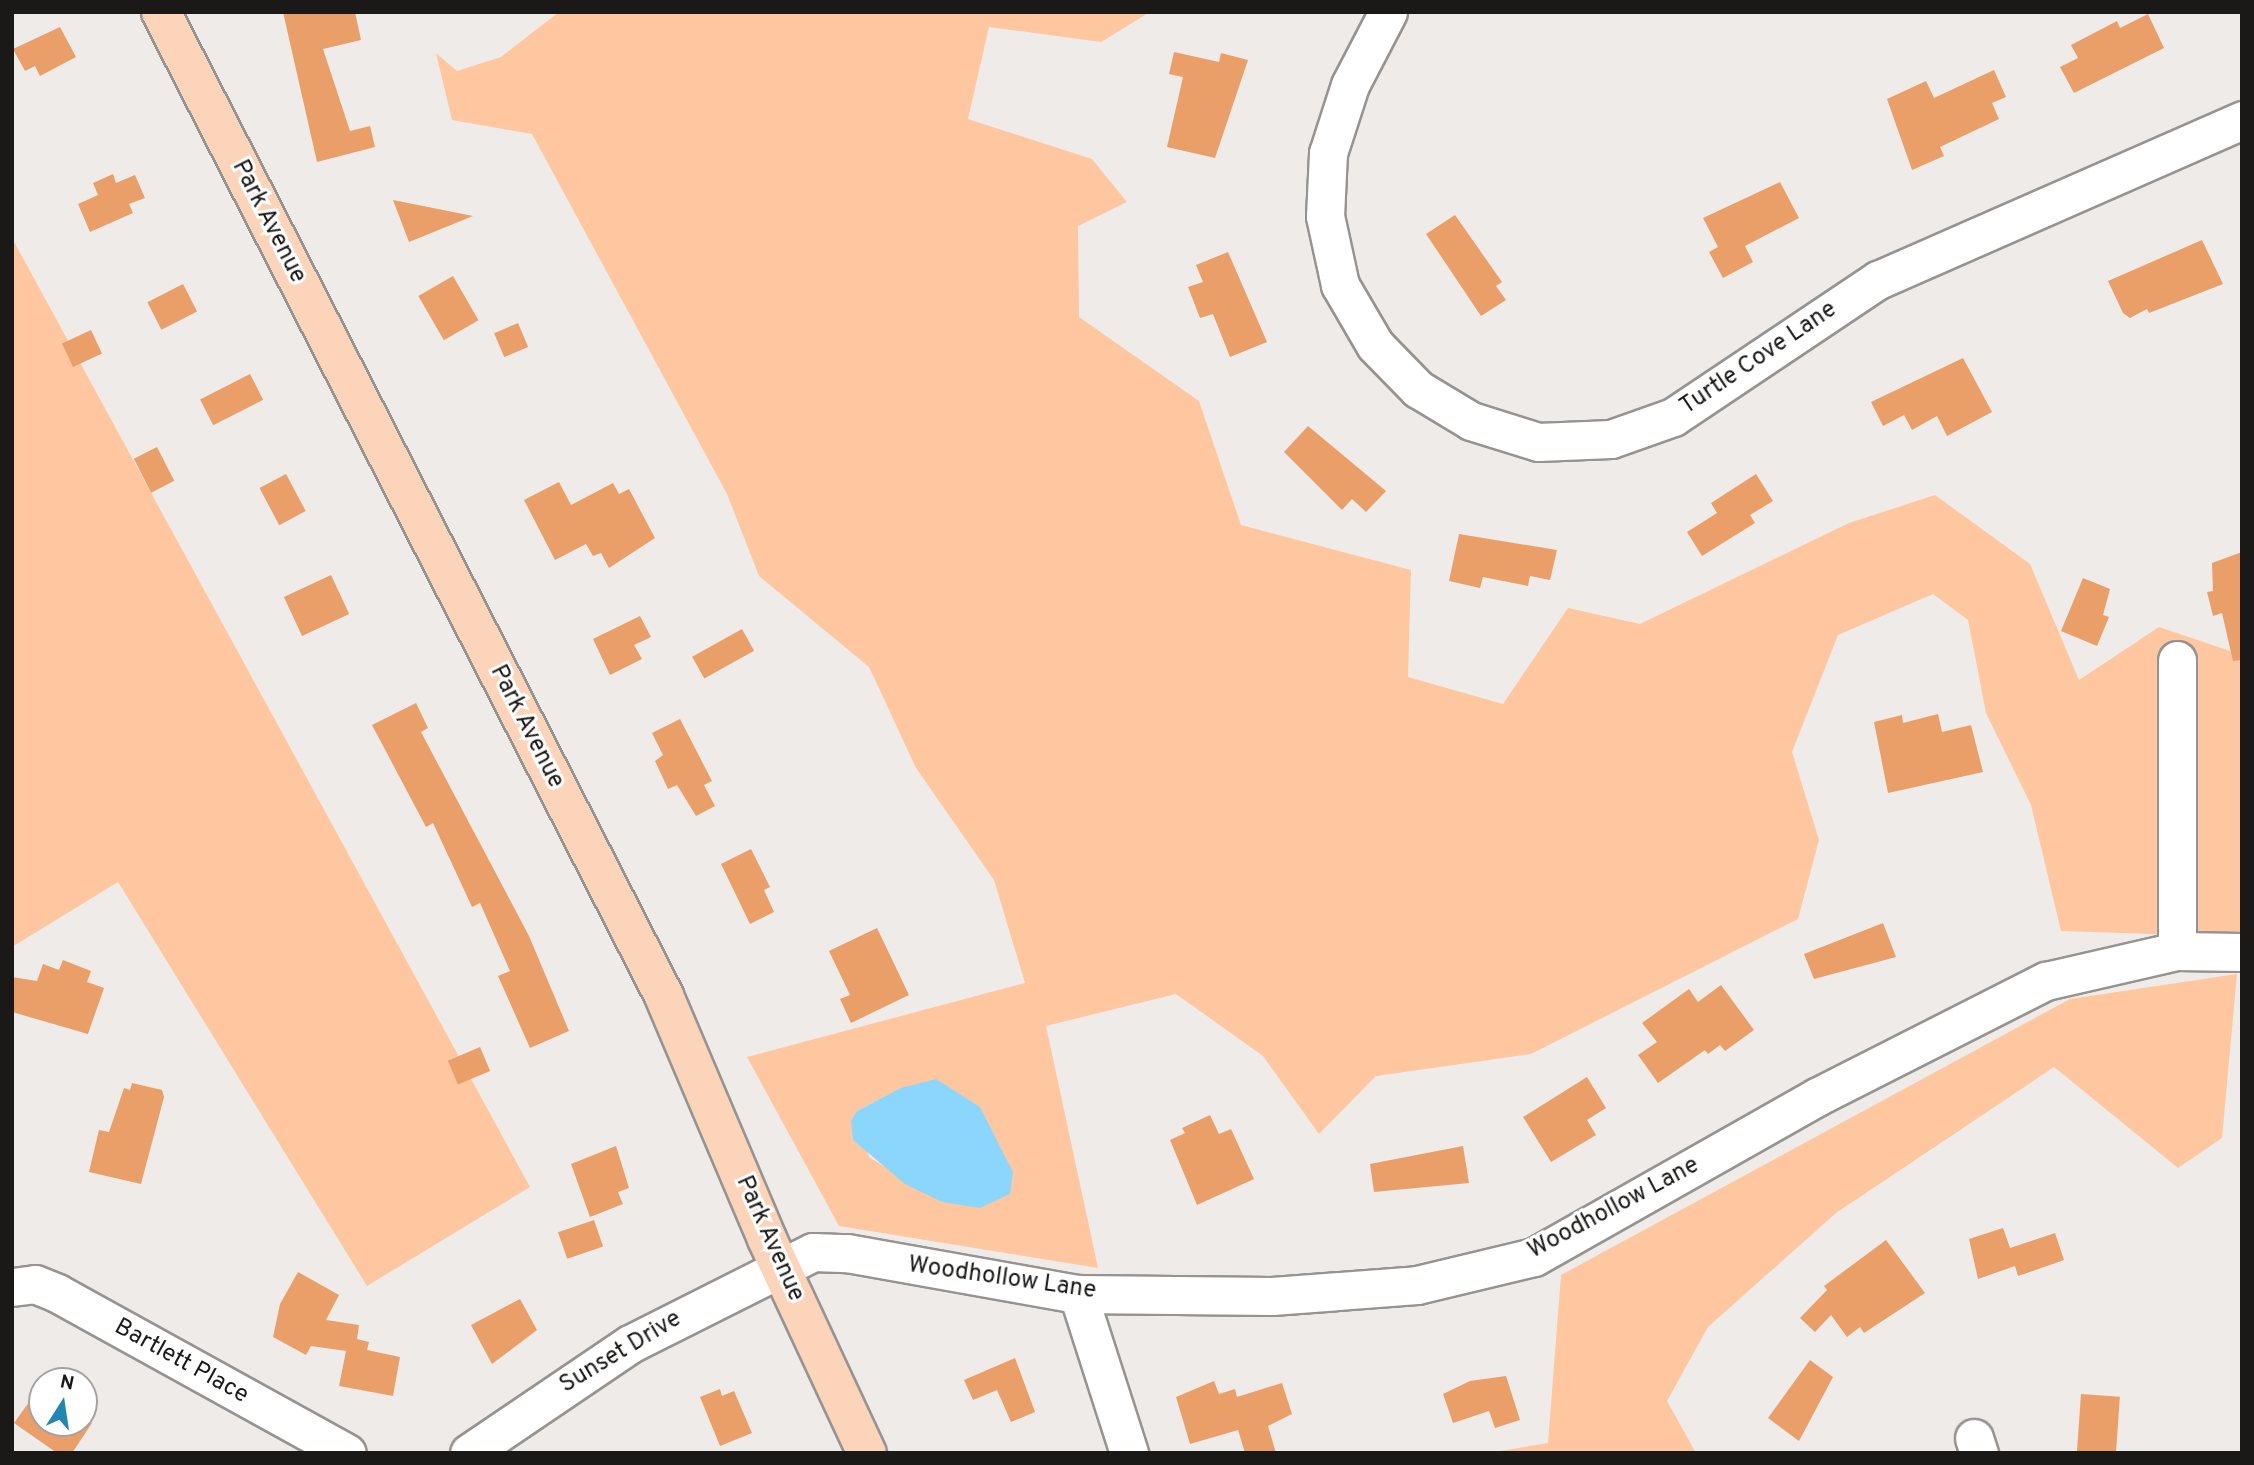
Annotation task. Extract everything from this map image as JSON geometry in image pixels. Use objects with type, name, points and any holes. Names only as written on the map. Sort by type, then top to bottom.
[{"type":"main road","name":"Park Avenue","points":[[161,12],[664,996],[781,1267],[867,1453]]},
{"type":"street","name":"Turtle Cove Lane","points":[[1388,12],[1350,85],[1328,153],[1325,216],[1340,285],[1375,345],[1418,389],[1471,421],[1538,442],[1611,439],[1673,417],[1878,280],[2242,120]]},
{"type":"street","points":[[2177,660],[2177,951]]},
{"type":"street","name":"Woodhollow Lane","points":[[781,1267],[813,1252],[847,1253],[1071,1294],[1272,1296],[1417,1285],[1534,1257],[1817,1097],[2046,981],[2177,951],[2242,952]]},
{"type":"street","name":"Sunset Drive","points":[[469,1453],[630,1344],[781,1267]]},
{"type":"street","name":"Bartlett Place","points":[[12,1287],[35,1284],[57,1293],[347,1453]]},
{"type":"street","points":[[1071,1294],[1066,1334],[1123,1441]]},
{"type":"shaded area","points":[[559,12],[1150,12],[1101,42],[989,27],[968,119],[1092,159],[1127,202],[1078,226],[1079,317],[1199,401],[1241,525],[1411,570],[1408,677],[1503,704],[1568,608],[1640,624],[1849,523],[1935,495],[2030,564],[2079,680],[2159,627],[2242,655],[2242,937],[2061,931],[2031,805],[1986,713],[1968,620],[1933,594],[1838,635],[1792,752],[1819,840],[1798,919],[1531,1054],[1376,1076],[1319,1134],[1263,1056],[1176,994],[1046,1026],[1098,1268],[839,1226],[747,1057],[1025,983],[994,880],[916,768],[869,667],[759,576],[727,494],[532,134],[452,120],[436,53],[457,71],[501,57]],"holes":[[[878,1100],[942,1202],[869,1157],[857,1111]]]},
{"type":"shaded area","points":[[12,238],[530,1187],[367,1286],[118,882],[12,947]]},
{"type":"shaded area","points":[[2237,974],[2222,1138],[2178,1168],[2054,1067],[1836,1213],[1708,1327],[1667,1401],[1696,1453],[1488,1453],[1548,1443],[1561,1275],[2070,999]]},
{"type":"water","points":[[936,1079],[980,1107],[1013,1172],[1010,1194],[980,1208],[942,1202],[905,1184],[853,1140],[851,1121],[857,1111],[901,1088]]},
{"type":"building","points":[[283,12],[355,12],[361,40],[323,49],[350,131],[370,126],[375,147],[317,162]]},
{"type":"building","points":[[2148,14],[2164,48],[2074,93],[2060,67],[2078,58],[2071,45],[2117,21],[2120,28]]},
{"type":"building","points":[[60,27],[76,57],[40,76],[35,66],[25,71],[13,49]]},
{"type":"building","points":[[1174,52],[1219,62],[1221,53],[1248,60],[1215,158],[1167,147],[1183,77],[1169,74]]},
{"type":"building","points":[[1994,70],[2006,97],[1992,103],[1999,119],[1940,147],[1944,156],[1912,170],[1887,99],[1926,81],[1934,98]]},
{"type":"building","points":[[113,174],[116,183],[135,175],[145,198],[129,204],[133,213],[90,232],[78,204],[98,195],[93,183]]},
{"type":"building","points":[[1780,182],[1799,218],[1745,246],[1753,262],[1723,278],[1709,252],[1718,247],[1703,218]]},
{"type":"building","points":[[393,200],[473,216],[409,242]]},
{"type":"building","points":[[1455,215],[1502,282],[1496,286],[1506,300],[1481,316],[1426,234]]},
{"type":"building","points":[[2202,240],[2223,284],[2149,313],[2147,309],[2130,318],[2123,313],[2108,281]]},
{"type":"building","points":[[1228,252],[1267,342],[1230,357],[1213,314],[1200,318],[1188,287],[1203,282],[1196,265]]},
{"type":"building","points":[[453,276],[478,320],[444,340],[418,296]]},
{"type":"building","points":[[183,284],[197,312],[161,330],[147,302]]},
{"type":"building","points":[[518,323],[528,347],[504,357],[494,333]]},
{"type":"building","points":[[91,330],[102,354],[73,367],[62,344]]},
{"type":"building","points":[[1963,358],[1992,412],[1947,436],[1937,416],[1912,430],[1904,415],[1883,426],[1871,402]]},
{"type":"building","points":[[250,374],[263,400],[213,425],[200,399]]},
{"type":"building","points":[[1308,426],[1386,491],[1366,512],[1352,499],[1342,510],[1284,452]]},
{"type":"building","points":[[157,447],[174,481],[151,493],[134,459]]},
{"type":"building","points":[[286,474],[306,511],[279,525],[260,488]]},
{"type":"building","points":[[1756,474],[1773,501],[1750,515],[1755,523],[1702,556],[1687,532],[1717,513],[1711,503]]},
{"type":"building","points":[[559,482],[571,505],[613,483],[619,494],[629,489],[655,538],[609,568],[601,553],[593,556],[586,544],[555,560],[524,500]]},
{"type":"building","points":[[1459,534],[1557,550],[1550,580],[1530,576],[1528,586],[1483,577],[1480,588],[1449,581]]},
{"type":"building","points":[[2242,552],[2242,660],[2233,661],[2222,613],[2213,616],[2207,592],[2213,591],[2212,563]]},
{"type":"building","points":[[331,575],[349,614],[302,636],[284,597]]},
{"type":"building","points":[[2083,578],[2110,589],[2103,615],[2109,617],[2097,646],[2061,631]]},
{"type":"building","points":[[640,616],[651,637],[634,645],[642,659],[610,675],[593,639]]},
{"type":"building","points":[[742,629],[754,651],[704,678],[692,657]]},
{"type":"building","points":[[416,703],[428,728],[421,732],[529,936],[569,1031],[530,1048],[498,976],[510,971],[480,903],[472,907],[433,823],[426,827],[372,725]]},
{"type":"building","points":[[1938,714],[1942,732],[1971,725],[1983,772],[1888,793],[1874,722],[1902,715],[1903,723]]},
{"type":"building","points":[[680,719],[712,781],[704,785],[715,806],[696,816],[677,785],[668,789],[655,761],[663,755],[652,733]]},
{"type":"building","points":[[751,849],[770,887],[764,890],[774,912],[750,924],[721,864]]},
{"type":"building","points":[[1883,923],[1896,957],[1814,979],[1804,954]]},
{"type":"building","points":[[877,928],[909,995],[851,1023],[840,999],[850,995],[829,951]]},
{"type":"building","points":[[63,960],[91,971],[87,982],[104,988],[88,1034],[12,1012],[12,977],[37,981],[43,964],[59,970]]},
{"type":"building","points":[[1721,985],[1754,1030],[1725,1051],[1720,1045],[1708,1054],[1705,1050],[1658,1083],[1638,1055],[1657,1042],[1642,1023],[1689,989],[1698,1002]]},
{"type":"building","points":[[480,1047],[490,1071],[458,1085],[448,1061]]},
{"type":"building","points":[[1587,1077],[1606,1108],[1587,1120],[1596,1135],[1551,1162],[1523,1117]]},
{"type":"building","points":[[132,1083],[162,1090],[164,1097],[141,1184],[89,1172],[99,1130],[109,1132],[124,1088],[130,1090]]},
{"type":"building","points":[[1210,1115],[1219,1134],[1231,1129],[1254,1179],[1197,1205],[1170,1140],[1185,1133],[1182,1128]]},
{"type":"building","points":[[616,1146],[629,1188],[618,1192],[623,1204],[590,1217],[571,1164]]},
{"type":"building","points":[[1463,1146],[1469,1183],[1374,1192],[1370,1164]]},
{"type":"building","points":[[594,1220],[603,1246],[567,1259],[558,1232]]},
{"type":"building","points":[[2003,1228],[2010,1248],[2055,1233],[2064,1260],[2018,1276],[2015,1266],[1978,1279],[1969,1239]]},
{"type":"building","points":[[1886,1240],[1925,1293],[1864,1333],[1860,1327],[1847,1337],[1831,1315],[1815,1332],[1800,1318],[1827,1290],[1824,1286]]},
{"type":"building","points":[[298,1272],[339,1295],[326,1320],[359,1325],[357,1339],[369,1342],[367,1350],[400,1357],[393,1396],[339,1386],[346,1351],[311,1346],[306,1355],[273,1337],[280,1304]]},
{"type":"building","points":[[520,1299],[537,1330],[492,1364],[471,1325]]},
{"type":"building","points":[[1015,1358],[1035,1412],[1011,1422],[997,1390],[973,1400],[964,1380]]},
{"type":"building","points":[[1810,1360],[1833,1377],[1799,1441],[1768,1418]]},
{"type":"building","points":[[1506,1376],[1520,1420],[1495,1428],[1489,1411],[1453,1423],[1443,1394],[1470,1381]]},
{"type":"building","points":[[1214,1381],[1219,1394],[1235,1389],[1237,1397],[1282,1383],[1292,1414],[1268,1426],[1276,1453],[1245,1453],[1238,1430],[1190,1444],[1176,1397]]},
{"type":"building","points":[[720,1389],[722,1396],[734,1391],[752,1433],[720,1446],[700,1397]]},
{"type":"building","points":[[2081,1394],[2120,1397],[2116,1453],[2077,1453]]},
{"type":"building","points":[[28,1404],[28,1433],[14,1423]]},
{"type":"building","points":[[34,1437],[83,1437],[72,1453],[57,1453]]}]
